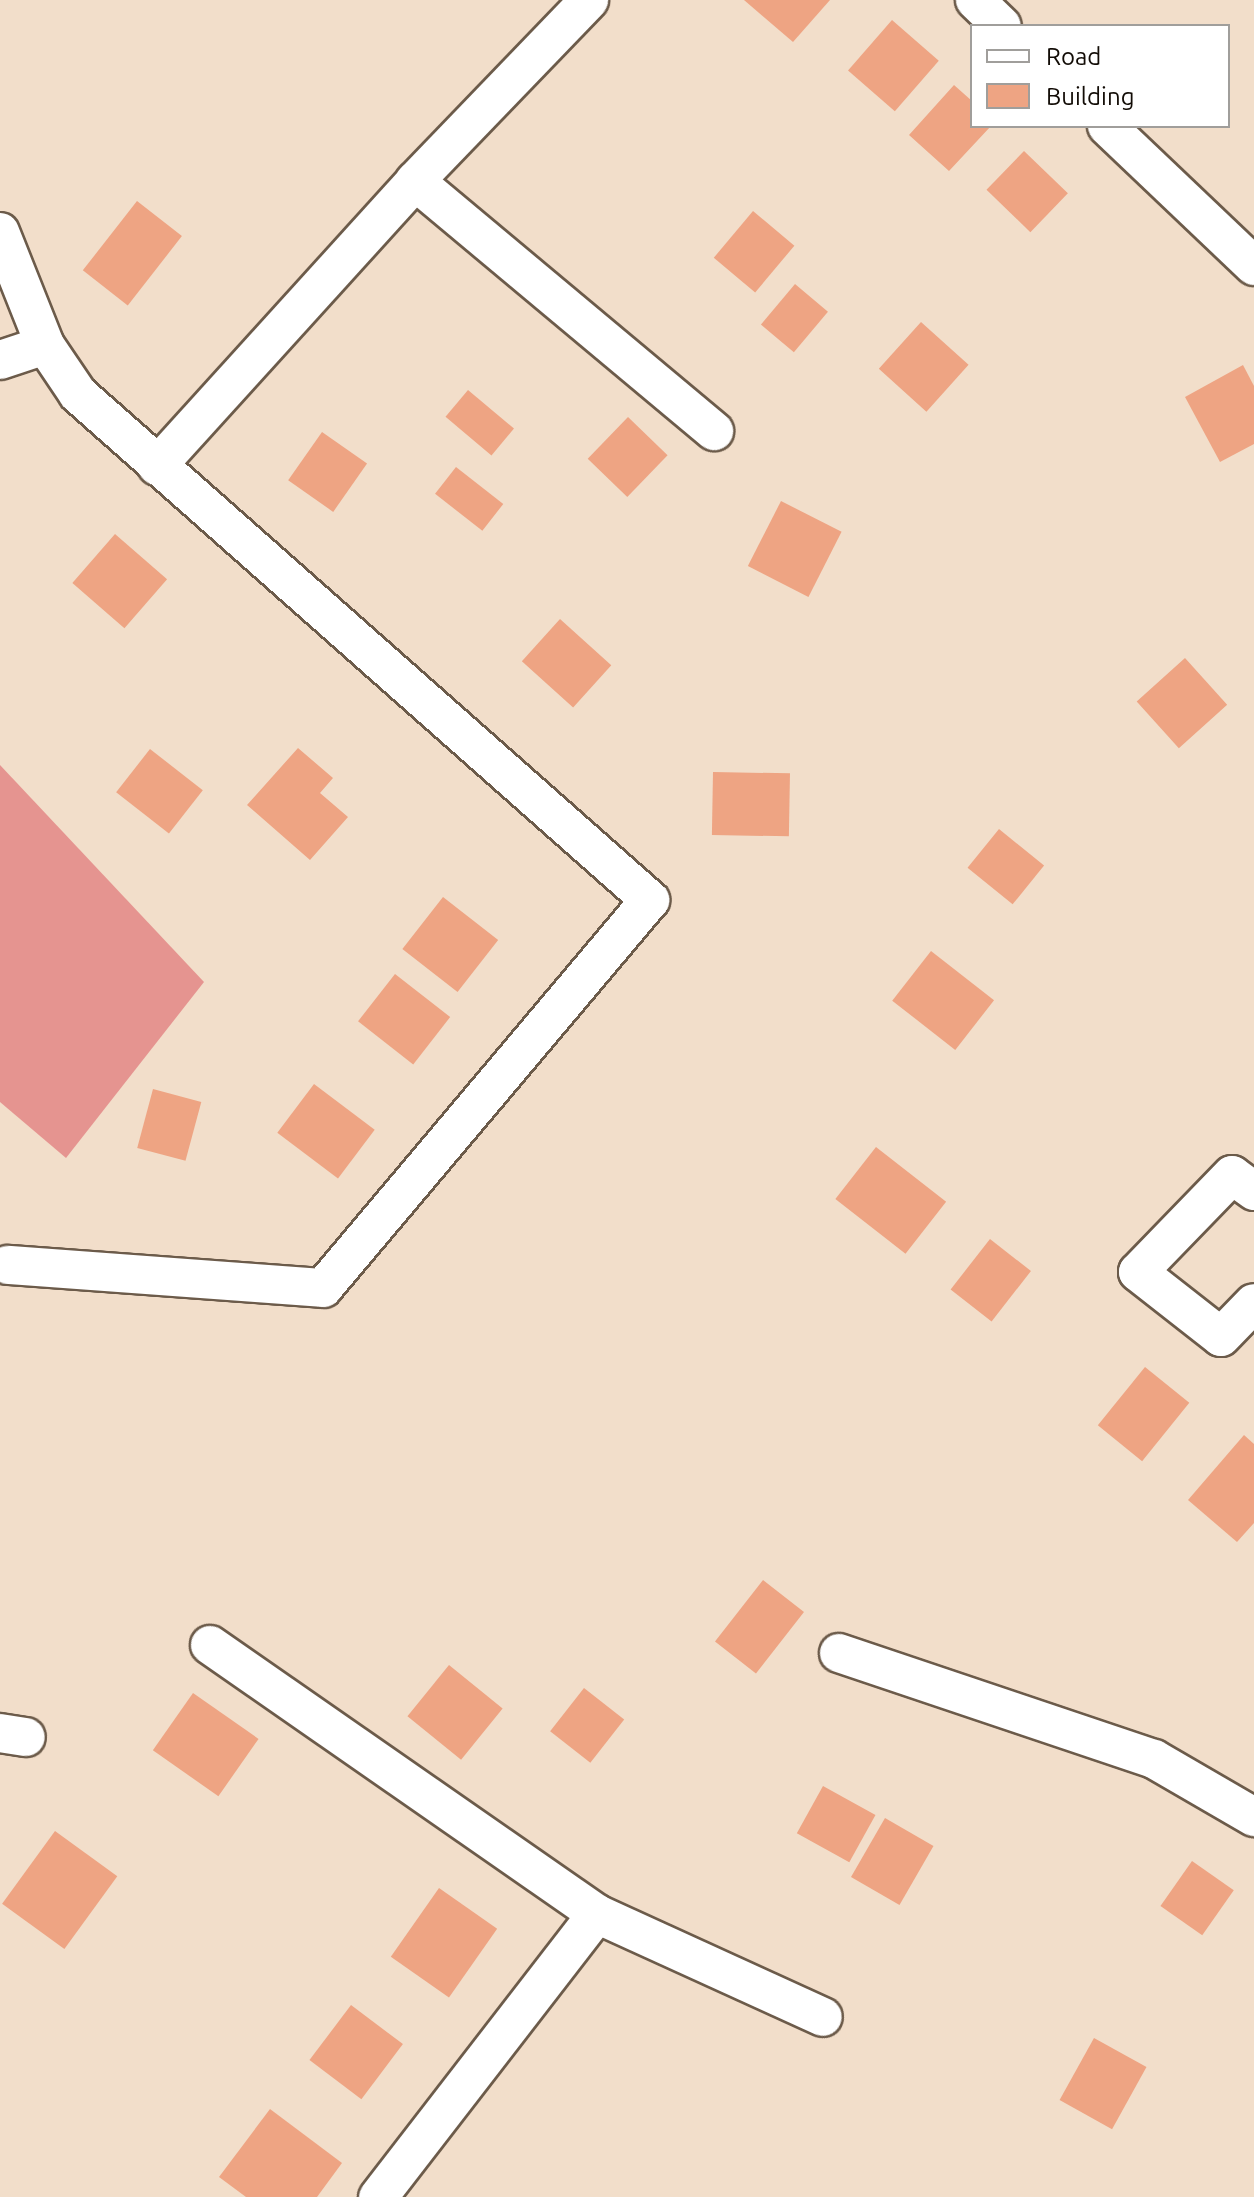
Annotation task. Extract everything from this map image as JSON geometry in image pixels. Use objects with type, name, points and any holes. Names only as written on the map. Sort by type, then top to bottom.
[{"type":"lane","points":[[157,466],[415,181],[589,0]]},
{"type":"lane","points":[[975,0],[1000,24]]},
{"type":"lane","points":[[1109,128],[1254,266]]},
{"type":"lane","points":[[415,181],[714,431]]},
{"type":"lane","points":[[0,232],[45,345],[78,394],[650,900],[323,1288],[8,1265]]},
{"type":"lane","points":[[0,360],[45,345]]},
{"type":"lane","points":[[1254,1191],[1232,1175],[1138,1272],[1221,1337],[1254,1303]]},
{"type":"lane","points":[[210,1645],[597,1914],[823,2017]]},
{"type":"lane","points":[[839,1653],[1154,1759],[1254,1817]]},
{"type":"lane","points":[[378,2197],[597,1914]]},
{"type":"shaded area","points":[[0,765],[204,982],[66,1158],[0,1102]]},
{"type":"building","points":[[744,0],[830,0],[793,42]]},
{"type":"building","points":[[892,20],[939,61],[895,111],[848,71]]},
{"type":"building","points":[[954,85],[970,99],[970,128],[989,128],[949,171],[909,135]]},
{"type":"building","points":[[1024,151],[1068,193],[1030,232],[986,190]]},
{"type":"building","points":[[137,201],[182,236],[128,305],[83,270]]},
{"type":"building","points":[[753,211],[794,246],[755,292],[714,258]]},
{"type":"building","points":[[795,284],[828,312],[794,352],[761,325]]},
{"type":"building","points":[[921,322],[969,365],[926,412],[879,369]]},
{"type":"building","points":[[1243,365],[1254,386],[1254,444],[1220,462],[1185,397]]},
{"type":"building","points":[[468,390],[514,429],[491,455],[446,417]]},
{"type":"building","points":[[628,417],[668,455],[627,497],[588,459]]},
{"type":"building","points":[[322,432],[367,464],[333,512],[288,480]]},
{"type":"building","points":[[456,467],[503,504],[482,531],[435,494]]},
{"type":"building","points":[[781,501],[842,532],[808,597],[748,566]]},
{"type":"building","points":[[115,534],[167,579],[124,628],[72,583]]},
{"type":"building","points":[[560,619],[611,665],[573,708],[522,661]]},
{"type":"building","points":[[1185,658],[1227,705],[1179,748],[1137,701]]},
{"type":"building","points":[[298,748],[333,778],[320,793],[348,817],[310,860],[247,805]]},
{"type":"building","points":[[150,749],[203,790],[169,834],[116,792]]},
{"type":"building","points":[[713,772],[790,773],[789,836],[712,835]]},
{"type":"building","points":[[999,829],[1044,866],[1013,904],[968,868]]},
{"type":"building","points":[[443,897],[498,940],[458,992],[402,949]]},
{"type":"building","points":[[931,951],[994,1000],[955,1050],[892,1001]]},
{"type":"building","points":[[395,974],[450,1017],[413,1064],[358,1021]]},
{"type":"building","points":[[314,1084],[375,1130],[338,1178],[277,1133]]},
{"type":"building","points":[[153,1089],[201,1102],[186,1161],[137,1148]]},
{"type":"building","points":[[876,1147],[946,1202],[905,1254],[835,1199]]},
{"type":"building","points":[[990,1239],[1031,1271],[992,1321],[951,1289]]},
{"type":"building","points":[[1145,1367],[1189,1403],[1142,1461],[1098,1425]]},
{"type":"building","points":[[1244,1435],[1254,1444],[1254,1523],[1237,1542],[1188,1500]]},
{"type":"building","points":[[763,1580],[804,1612],[756,1673],[715,1641]]},
{"type":"building","points":[[449,1665],[503,1708],[461,1760],[407,1716]]},
{"type":"building","points":[[584,1688],[624,1719],[590,1763],[550,1731]]},
{"type":"building","points":[[193,1693],[259,1739],[218,1796],[153,1750]]},
{"type":"building","points":[[823,1786],[875,1815],[849,1862],[797,1833]]},
{"type":"building","points":[[885,1818],[933,1846],[899,1905],[851,1877]]},
{"type":"building","points":[[55,1831],[117,1876],[64,1949],[2,1904]]},
{"type":"building","points":[[1192,1861],[1234,1890],[1202,1935],[1160,1906]]},
{"type":"building","points":[[439,1888],[497,1929],[449,1998],[391,1957]]},
{"type":"building","points":[[351,2005],[403,2044],[361,2099],[309,2060]]},
{"type":"building","points":[[1094,2038],[1146,2067],[1112,2129],[1060,2100]]},
{"type":"building","points":[[270,2109],[342,2163],[317,2197],[246,2197],[219,2177]]}]
